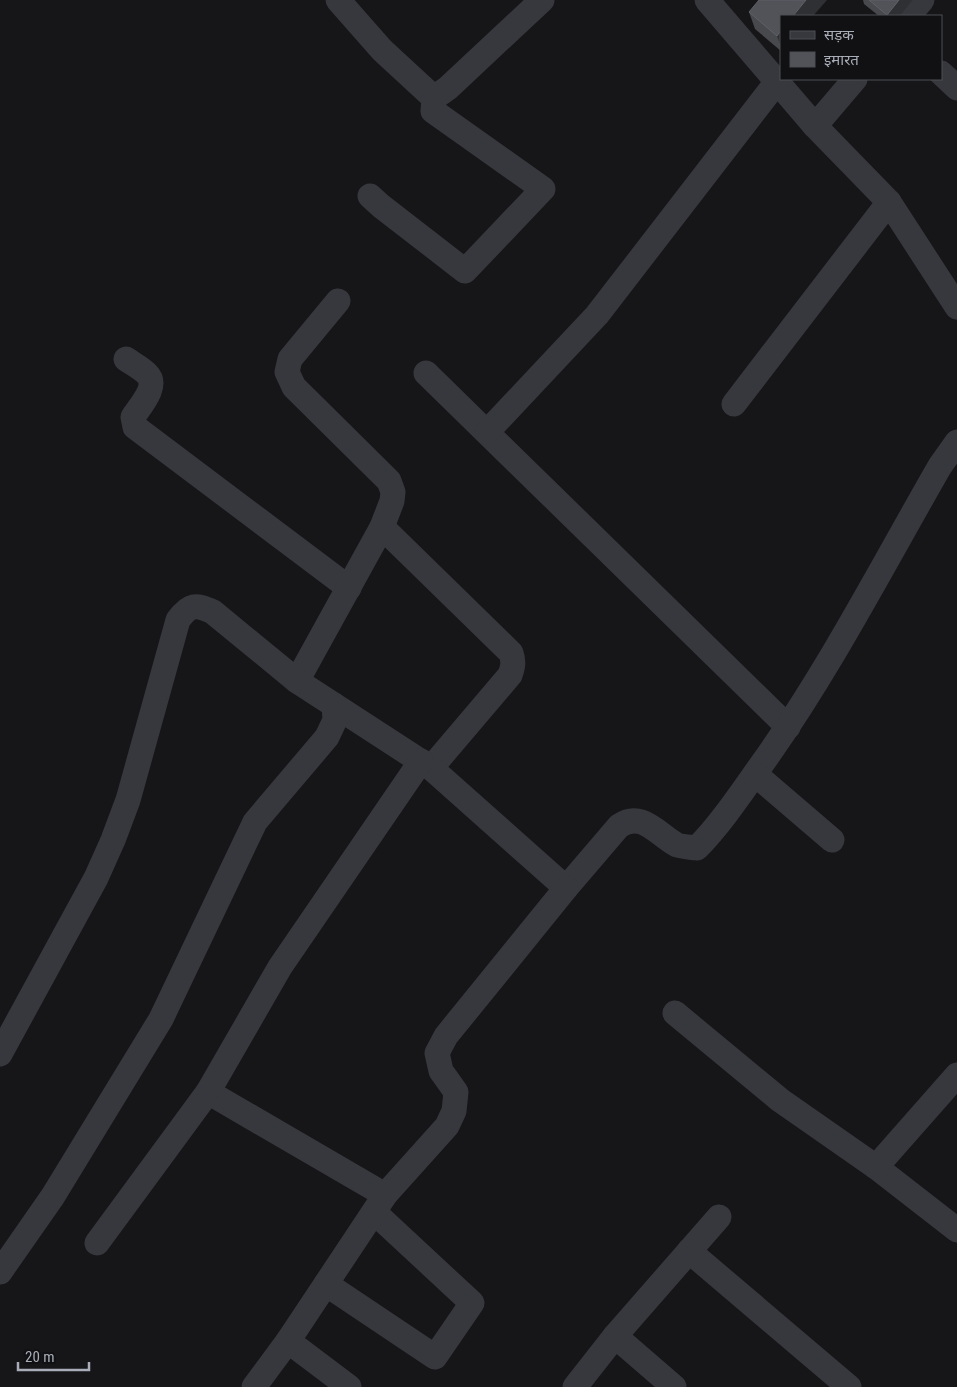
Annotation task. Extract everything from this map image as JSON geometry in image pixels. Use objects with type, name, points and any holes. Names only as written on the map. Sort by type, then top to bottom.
[{"type":"street","points":[[338,0],[382,50],[434,98]]},
{"type":"street","points":[[434,98],[448,88],[542,0]]},
{"type":"street","points":[[707,0],[776,83],[889,202],[957,307]]},
{"type":"street","points":[[909,15],[922,0]]},
{"type":"street","points":[[942,74],[957,88]]},
{"type":"street","points":[[815,126],[854,80]]},
{"type":"street","points":[[487,432],[596,315],[776,83]]},
{"type":"street","points":[[370,196],[465,271],[543,189],[433,111],[434,98]]},
{"type":"street","points":[[734,404],[889,202]]},
{"type":"street","points":[[297,682],[382,527],[392,501],[393,492],[389,481],[294,387],[287,372],[290,360],[338,301]]},
{"type":"street","points":[[126,359],[148,374],[151,381],[150,389],[133,417],[135,428],[350,588]]},
{"type":"street","points":[[426,373],[788,727]]},
{"type":"street","points":[[254,1387],[288,1341],[380,1204],[447,1126],[454,1111],[456,1092],[441,1071],[437,1054],[446,1036],[619,826],[626,821],[648,824],[679,846],[697,848],[755,774],[788,727],[823,670],[940,466],[957,442]]},
{"type":"street","points":[[97,1243],[208,1092],[280,967],[426,765],[510,675],[514,666],[511,653],[382,527]]},
{"type":"street","points":[[0,1054],[96,878],[113,840],[128,800],[178,620],[186,610],[199,606],[213,612],[297,682],[426,765],[566,888]]},
{"type":"street","points":[[0,1272],[53,1196],[161,1019],[255,822],[327,737],[335,720],[334,705]]},
{"type":"street","points":[[755,774],[832,840]]},
{"type":"street","points":[[675,1013],[780,1100],[876,1167],[957,1230]]},
{"type":"street","points":[[876,1167],[957,1075]]},
{"type":"street","points":[[208,1092],[380,1204],[472,1302],[435,1357],[326,1284]]},
{"type":"street","points":[[575,1387],[615,1336],[719,1216]]},
{"type":"street","points":[[689,1251],[849,1387]]},
{"type":"street","points":[[615,1336],[674,1387]]},
{"type":"street","points":[[288,1341],[349,1387]]},
{"type":"building","points":[[759,0],[806,0],[794,15],[780,15],[780,32],[777,36],[749,12]]},
{"type":"building","points":[[869,0],[899,0],[887,15]]}]
